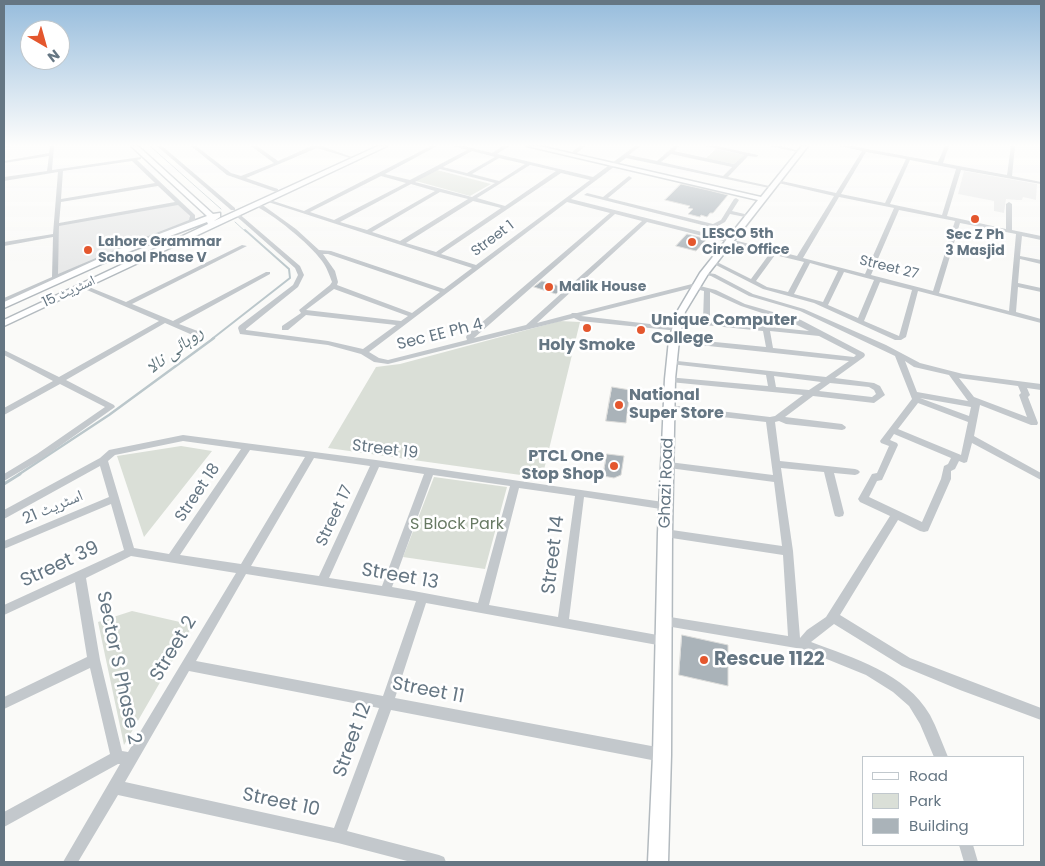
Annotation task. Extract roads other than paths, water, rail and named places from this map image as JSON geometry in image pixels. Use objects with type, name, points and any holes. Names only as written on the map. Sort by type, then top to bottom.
[{"type":"main road","points":[[165,186],[211,220]]},
{"type":"main road","points":[[176,186],[211,220]]},
{"type":"main road","points":[[211,220],[235,211],[284,186]]},
{"type":"main road","points":[[4,305],[58,277],[137,245],[248,208],[295,186]]},
{"type":"main road","points":[[744,186],[770,191]]},
{"type":"main road","name":"Ghazi Road","points":[[658,862],[669,408],[671,362],[676,330],[686,300],[701,288],[704,273],[774,186]]},
{"type":"main road","points":[[235,211],[248,208]]},
{"type":"main road","name":"اسٹریٹ 15","points":[[4,323],[173,244],[211,220]]},
{"type":"street","points":[[58,277],[56,225],[60,186]]},
{"type":"street","points":[[59,201],[126,186]]},
{"type":"street","points":[[4,300],[192,221],[193,216],[162,186]]},
{"type":"street","points":[[206,186],[235,211]]},
{"type":"street","points":[[266,186],[276,190]]},
{"type":"street","points":[[306,212],[356,186]]},
{"type":"street","points":[[335,222],[402,186]]},
{"type":"street","points":[[427,186],[506,208]]},
{"type":"street","points":[[401,243],[491,186]]},
{"type":"street","points":[[437,254],[538,186]]},
{"type":"street","name":"Street 1","points":[[364,352],[584,186]]},
{"type":"street","points":[[604,199],[619,186]]},
{"type":"street","points":[[754,186],[770,191],[838,194],[1041,238]]},
{"type":"street","points":[[799,259],[842,186]]},
{"type":"street","points":[[887,206],[896,186]]},
{"type":"street","points":[[944,217],[953,186]]},
{"type":"street","points":[[368,232],[440,190]]},
{"type":"street","points":[[587,195],[714,226],[718,225],[736,200]]},
{"type":"street","points":[[265,200],[476,267]]},
{"type":"street","points":[[566,200],[729,242]]},
{"type":"street","points":[[56,225],[179,203]]},
{"type":"street","points":[[255,204],[262,207],[318,252],[334,276],[335,282],[333,286],[305,307],[302,310],[305,313]]},
{"type":"street","points":[[1008,231],[1009,204]]},
{"type":"street","points":[[867,276],[897,208]]},
{"type":"street","name":"Sec EE Ph 4","points":[[235,211],[298,267],[301,275],[296,286],[241,330],[246,333],[328,342],[364,352],[377,360],[388,362],[665,291],[701,288]]},
{"type":"street","points":[[472,342],[470,337],[614,212]]},
{"type":"street","points":[[729,212],[750,216]]},
{"type":"street","points":[[528,327],[646,220]]},
{"type":"street","points":[[936,293],[958,220]]},
{"type":"street","points":[[1012,313],[1019,233]]},
{"type":"street","points":[[4,244],[56,235]]},
{"type":"street","name":"Street 27","points":[[729,242],[1041,321]]},
{"type":"street","points":[[127,304],[244,246]]},
{"type":"street","points":[[318,252],[329,252],[444,292]]},
{"type":"street","points":[[753,281],[774,252]]},
{"type":"street","points":[[1018,257],[1041,262]]},
{"type":"street","points":[[790,295],[808,261]]},
{"type":"street","points":[[712,262],[765,288],[825,305],[892,337],[902,337],[916,288]]},
{"type":"street","points":[[825,305],[842,270]]},
{"type":"street","points":[[173,324],[268,273]]},
{"type":"street","points":[[704,273],[713,275],[751,295],[802,310],[917,365],[952,374],[1041,387]]},
{"type":"street","points":[[858,321],[861,320],[878,279]]},
{"type":"street","points":[[1015,284],[1041,290]]},
{"type":"street","points":[[82,286],[200,335]]},
{"type":"street","points":[[333,286],[412,315]]},
{"type":"street","points":[[706,323],[701,288],[744,305],[798,322],[862,354],[775,419]]},
{"type":"street","points":[[286,328],[305,313],[401,323]]},
{"type":"street","points":[[574,314],[578,318],[676,330],[770,350],[855,359]]},
{"type":"street","points":[[4,412],[164,321]]},
{"type":"street","points":[[676,330],[706,323],[824,335]]},
{"type":"street","points":[[766,329],[770,350]]},
{"type":"street","points":[[4,352],[111,407],[40,456],[4,478]]},
{"type":"street","points":[[898,355],[916,397],[973,421]]},
{"type":"street","points":[[670,379],[874,400],[881,396],[877,388],[871,385],[671,362]]},
{"type":"street","points":[[732,369],[734,386]]},
{"type":"street","points":[[770,373],[772,390]]},
{"type":"street","points":[[892,430],[964,460],[973,421],[974,402],[952,374]]},
{"type":"street","points":[[916,397],[974,402],[993,406],[1034,423],[1023,395],[1026,395],[1021,384]]},
{"type":"street","points":[[916,397],[884,441],[894,445],[879,478],[875,476],[862,499],[924,528],[946,479],[947,468],[952,466],[956,456]]},
{"type":"street","points":[[669,408],[842,427]]},
{"type":"street","points":[[775,419],[775,464],[788,551],[798,643]]},
{"type":"street","points":[[970,437],[1041,477]]},
{"type":"street","name":"Street 19","points":[[4,515],[103,460],[112,452],[183,438],[376,463],[667,506]]},
{"type":"street","name":"Street 18","points":[[173,557],[248,446]]},
{"type":"street","name":"Street 2","points":[[70,862],[115,787],[123,758],[186,665],[311,456]]},
{"type":"street","points":[[103,460],[130,552]]},
{"type":"street","name":"Street 17","points":[[322,581],[376,463]]},
{"type":"street","points":[[775,464],[855,472]]},
{"type":"street","points":[[669,465],[777,479]]},
{"type":"street","points":[[828,470],[839,513]]},
{"type":"street","points":[[385,591],[430,471]]},
{"type":"street","points":[[482,608],[515,484]]},
{"type":"street","name":"Street 14","points":[[563,622],[580,492]]},
{"type":"street","name":"اسٹریٹ 21","points":[[4,545],[114,499]]},
{"type":"street","points":[[798,643],[830,621],[895,516]]},
{"type":"street","points":[[665,533],[788,551]]},
{"type":"street","name":"Street 13","points":[[130,552],[245,568],[385,591],[663,641]]},
{"type":"street","name":"Street 39","points":[[4,610],[80,577],[130,552]]},
{"type":"street","name":"Sector S Phase 2","points":[[80,577],[94,660],[123,758]]},
{"type":"street","name":"Street 12","points":[[338,836],[387,703],[422,599]]},
{"type":"street","points":[[833,616],[906,662],[1041,714]]},
{"type":"street","points":[[664,621],[798,643],[870,671],[897,688],[912,702],[925,719],[940,756]]},
{"type":"street","points":[[4,703],[94,660]]},
{"type":"street","name":"Street 11","points":[[186,665],[662,755]]},
{"type":"street","points":[[4,820],[123,758]]},
{"type":"street","name":"Street 10","points":[[115,787],[338,836],[438,862]]},
{"type":"street","points":[[966,846],[971,862]]},
{"type":"waterway","name":"روہائی نالا","points":[[196,186],[221,209]]},
{"type":"waterway","name":"روہائی نالا","points":[[235,222],[246,232]]},
{"type":"waterway","name":"روہائی نالا","points":[[212,339],[290,278],[289,269],[245,230]]},
{"type":"waterway","name":"روہائی نالا","points":[[18,475],[109,415],[214,338]]},
{"type":"waterway","name":"روہائی نالا","points":[[4,484],[20,474]]},
{"type":"place","name":"Sec Z Ph 3 Masjid","points":[[975,219]]},
{"type":"place","name":"LESCO 5th Circle Office","points":[[692,242]]},
{"type":"place","name":"Lahore Grammar School Phase V","points":[[88,250]]},
{"type":"place","name":"Malik House","points":[[549,287]]},
{"type":"place","name":"Holy Smoke","points":[[587,328]]},
{"type":"place","name":"Unique Computer College","points":[[641,330]]},
{"type":"place","name":"National Super Store","points":[[619,405]]},
{"type":"place","name":"PTCL One Stop Shop","points":[[614,466]]},
{"type":"place","name":"Rescue 1122","points":[[704,660]]},
{"type":"park label","name":"S Block Park","points":[[457,525]]}]
